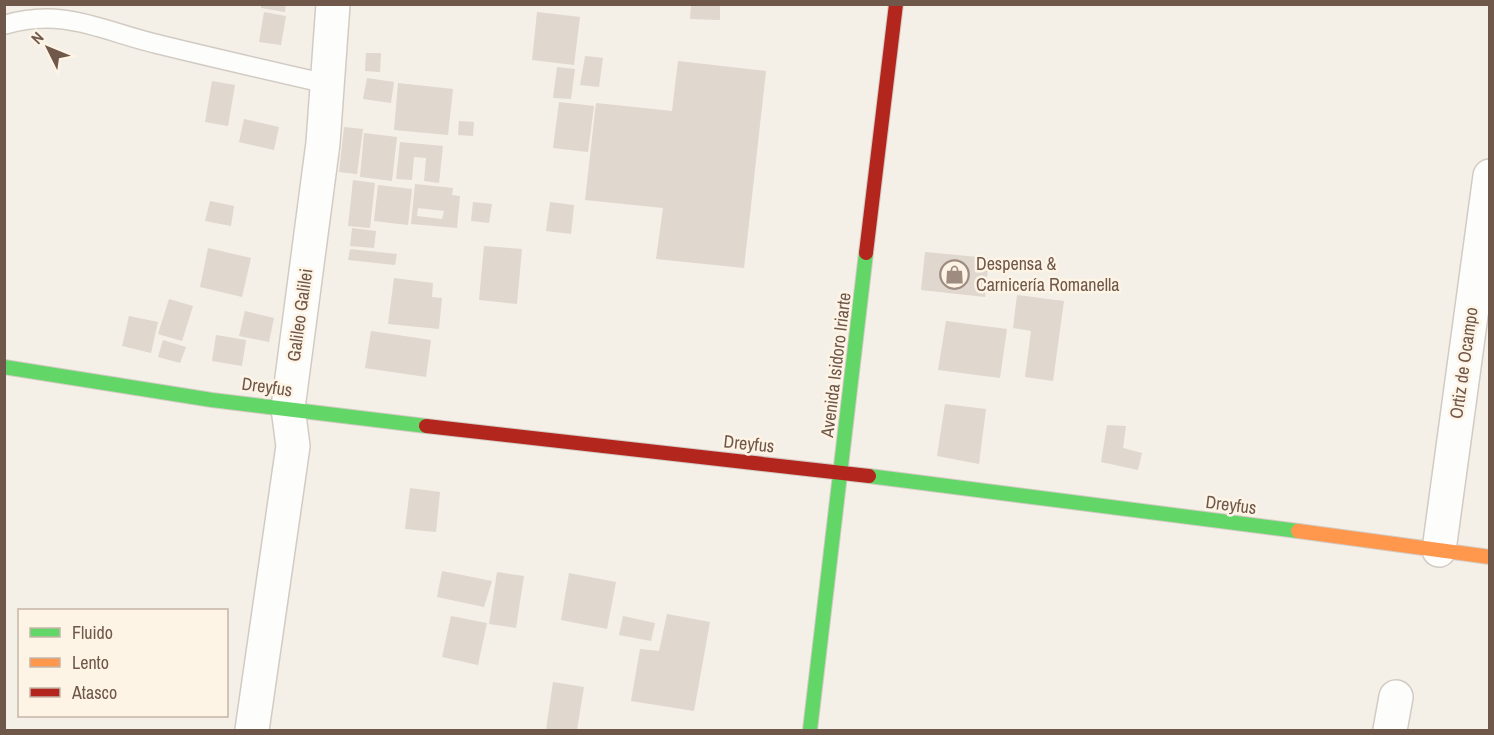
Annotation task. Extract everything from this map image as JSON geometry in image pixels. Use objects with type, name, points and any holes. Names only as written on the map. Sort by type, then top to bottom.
[{"type":"street","name":"Galileo Galilei","points":[[252,730],[293,447],[288,408],[323,143],[333,4]]},
{"type":"street","name":"Avenida Isidoro Iriarte","points":[[810,730],[896,4]]},
{"type":"street","name":"Ortiz de Ocampo","points":[[1439,550],[1490,176]]},
{"type":"street","name":"Dreyfus","points":[[4,367],[288,408],[545,441],[841,472],[1490,557]]},
{"type":"street","points":[[1390,730],[1396,697]]},
{"type":"lane","points":[[4,26],[36,18],[93,23],[142,41],[328,84]]},
{"type":"building","points":[[261,4],[286,4],[285,12],[261,8]]},
{"type":"building","points":[[691,4],[720,4],[720,20],[690,19]]},
{"type":"building","points":[[264,12],[286,16],[281,45],[259,42]]},
{"type":"building","points":[[537,12],[580,17],[574,65],[532,60]]},
{"type":"building","points":[[366,53],[381,53],[380,72],[365,71]]},
{"type":"building","points":[[585,56],[603,58],[599,87],[580,85]]},
{"type":"building","points":[[678,61],[766,71],[744,268],[656,259],[663,208],[585,200],[596,103],[672,111]]},
{"type":"building","points":[[557,67],[575,69],[571,99],[553,98]]},
{"type":"building","points":[[367,78],[394,82],[391,103],[363,99]]},
{"type":"building","points":[[212,81],[235,85],[228,126],[205,122]]},
{"type":"building","points":[[398,83],[453,89],[448,135],[394,130]]},
{"type":"building","points":[[559,102],[594,106],[588,152],[553,148]]},
{"type":"building","points":[[244,119],[279,127],[274,150],[239,142]]},
{"type":"building","points":[[459,121],[474,122],[473,136],[458,135]]},
{"type":"building","points":[[344,127],[363,129],[357,174],[339,172]]},
{"type":"building","points":[[364,133],[397,137],[392,181],[360,177]]},
{"type":"building","points":[[400,142],[443,146],[439,183],[424,181],[426,158],[414,157],[412,180],[396,179]]},
{"type":"building","points":[[353,180],[375,183],[370,228],[348,226]]},
{"type":"building","points":[[415,184],[453,188],[452,195],[460,196],[457,228],[411,224]],"holes":[[[418,208],[444,211],[442,219],[417,216]]]},
{"type":"building","points":[[378,185],[412,189],[408,225],[374,221]]},
{"type":"building","points":[[210,201],[234,206],[231,226],[205,221]]},
{"type":"building","points":[[473,202],[492,204],[489,223],[471,221]]},
{"type":"building","points":[[550,202],[574,205],[571,234],[546,231]]},
{"type":"building","points":[[352,228],[376,231],[374,248],[350,246]]},
{"type":"building","points":[[484,246],[522,249],[517,304],[479,300]]},
{"type":"building","points":[[208,248],[251,258],[242,297],[200,287]]},
{"type":"building","points":[[350,249],[397,254],[395,265],[348,260]]},
{"type":"building","name":"Despensa & Carnicería Romanella","points":[[925,252],[989,258],[985,297],[921,290]]},
{"type":"building","points":[[394,278],[433,283],[432,297],[442,298],[439,329],[388,324]]},
{"type":"building","points":[[1017,295],[1064,301],[1053,381],[1025,377],[1031,331],[1013,328]]},
{"type":"building","points":[[169,299],[193,306],[182,341],[158,334]]},
{"type":"building","points":[[245,311],[274,318],[269,342],[239,336]]},
{"type":"building","points":[[129,316],[158,322],[151,353],[122,346]]},
{"type":"building","points":[[946,321],[1007,329],[1000,378],[938,370]]},
{"type":"building","points":[[371,331],[431,340],[426,377],[365,368]]},
{"type":"building","points":[[216,335],[246,340],[242,366],[212,361]]},
{"type":"building","points":[[163,340],[186,347],[180,363],[158,357]]},
{"type":"building","points":[[945,404],[986,409],[979,464],[937,456]]},
{"type":"building","points":[[1107,425],[1126,426],[1123,448],[1142,453],[1138,470],[1101,462]]},
{"type":"building","points":[[410,488],[440,492],[436,532],[405,529]]},
{"type":"building","points":[[442,571],[492,581],[484,607],[437,597]]},
{"type":"building","points":[[497,572],[524,576],[516,628],[489,624]]},
{"type":"building","points":[[569,573],[616,582],[607,629],[561,620]]},
{"type":"building","points":[[667,614],[710,622],[694,711],[631,701],[640,649],[659,651]]},
{"type":"building","points":[[451,616],[487,623],[478,665],[442,657]]},
{"type":"building","points":[[623,616],[655,623],[651,641],[619,635]]},
{"type":"building","points":[[553,682],[584,687],[577,730],[546,730]]},
{"type":"traffic: fast","points":[[810,730],[866,253]]},
{"type":"traffic: fast","points":[[4,367],[212,400],[426,426]]},
{"type":"traffic: fast","points":[[869,476],[1298,531]]},
{"type":"traffic: slow","points":[[1298,531],[1490,557]]},
{"type":"traffic: jam","points":[[866,253],[896,4]]},
{"type":"traffic: jam","points":[[426,426],[869,476]]},
{"type":"place","name":"Despensa & Carnicería Romanella","points":[[955,274]]}]
